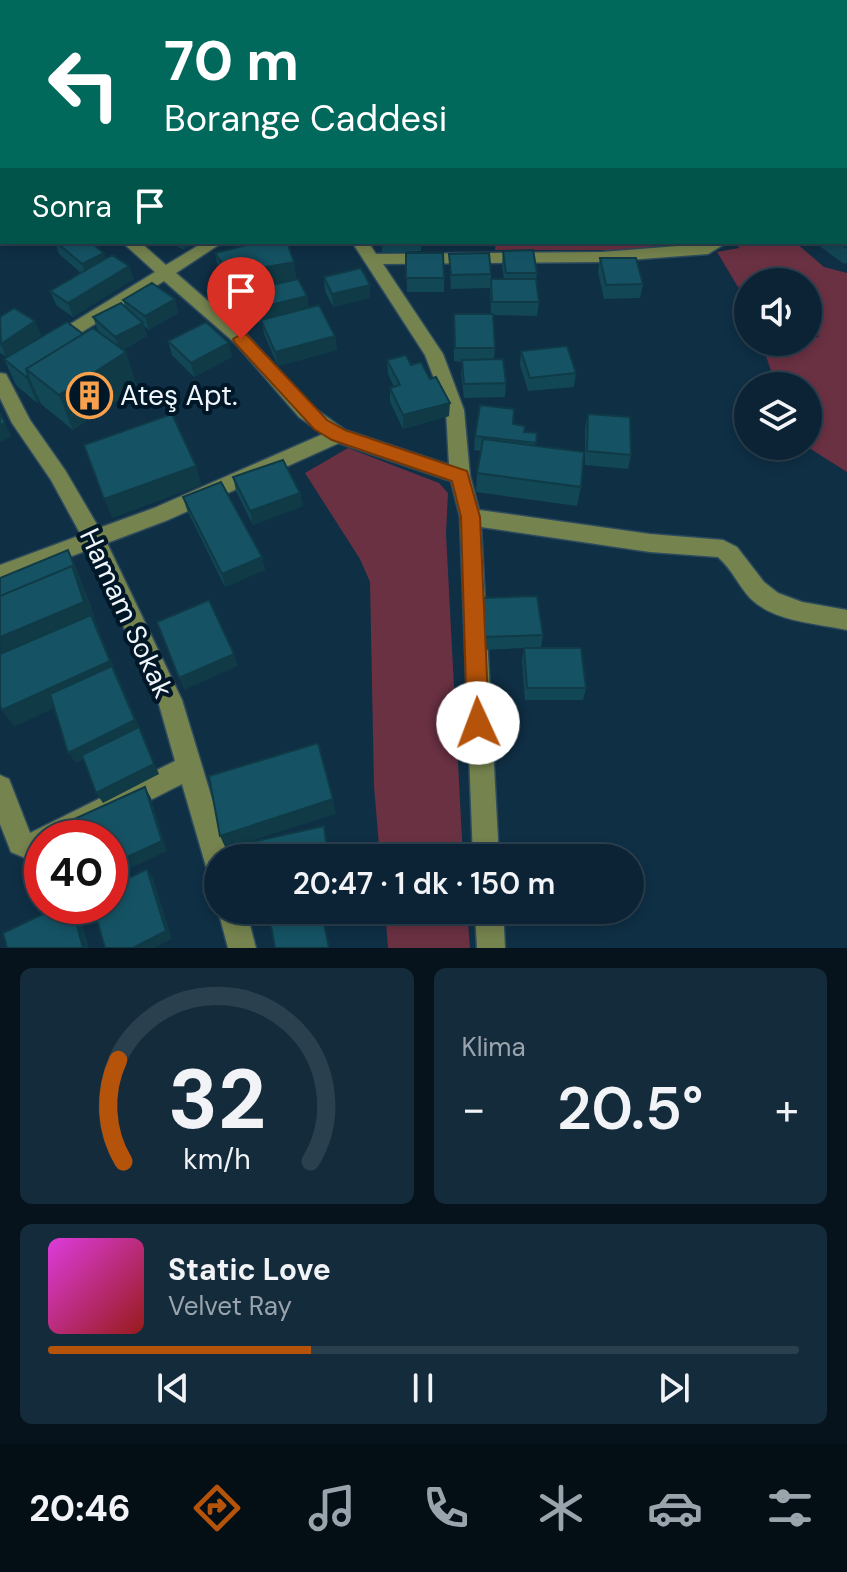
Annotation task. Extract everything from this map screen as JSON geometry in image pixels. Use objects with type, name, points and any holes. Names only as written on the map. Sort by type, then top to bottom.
[{"type":"street","points":[[132,244],[241,339],[306,412],[338,435],[460,476]]},
{"type":"street","points":[[38,352],[212,244]]},
{"type":"street","points":[[365,250],[602,257],[718,244]]},
{"type":"street","points":[[365,250],[434,354],[455,410],[460,476],[470,517],[485,844]]},
{"type":"street","name":"Hamam Sokak","points":[[4,374],[22,423],[58,475],[94,539],[170,700],[212,844]]},
{"type":"street","points":[[0,574],[161,514],[338,435]]},
{"type":"street","points":[[470,517],[635,541],[723,549],[731,554],[761,594],[795,609],[847,620]]},
{"type":"street","points":[[84,820],[190,767]]},
{"type":"street","points":[[0,788],[20,843],[24,845]]},
{"type":"street","points":[[236,924],[242,948]]},
{"type":"street","points":[[490,924],[491,948]]},
{"type":"shaded area","points":[[496,244],[654,244],[656,250],[495,250]]},
{"type":"shaded area","points":[[737,244],[797,244],[824,267],[847,273],[847,472],[822,456],[822,372],[771,372],[766,356],[822,356],[822,268],[734,268],[734,280],[717,252],[739,248]]},
{"type":"shaded area","points":[[348,448],[439,483],[448,493],[446,534],[462,844],[379,844],[374,786],[370,582],[360,559],[305,473]]},
{"type":"shaded area","points":[[386,924],[468,924],[470,948],[388,948]]},
{"type":"building","points":[[58,244],[93,244],[104,253],[82,264]]},
{"type":"building","points":[[251,244],[288,244],[294,262],[229,274],[215,253]]},
{"type":"building","points":[[533,250],[537,273],[506,273],[503,251]]},
{"type":"building","points":[[406,253],[443,253],[444,278],[406,278]]},
{"type":"building","points":[[489,253],[491,274],[451,275],[449,254]]},
{"type":"building","points":[[112,255],[129,266],[68,303],[50,291]]},
{"type":"building","points":[[600,258],[636,258],[643,284],[606,285]]},
{"type":"building","points":[[361,268],[370,285],[332,294],[324,277]]},
{"type":"building","points":[[298,279],[307,296],[250,310],[242,292]]},
{"type":"building","points":[[491,279],[536,279],[539,302],[492,302]]},
{"type":"building","points":[[152,283],[175,299],[145,316],[123,300]]},
{"type":"building","points":[[121,303],[143,323],[115,337],[93,317]]},
{"type":"building","points":[[319,305],[335,336],[275,352],[261,320]]},
{"type":"building","points":[[14,308],[35,321],[1,344],[0,317]]},
{"type":"building","points":[[454,314],[493,314],[495,348],[455,348]]},
{"type":"building","points":[[67,322],[83,334],[26,369],[26,377],[4,359]]},
{"type":"building","points":[[206,322],[229,343],[191,363],[168,341]]},
{"type":"building","points":[[93,328],[126,352],[59,395],[26,369]]},
{"type":"building","points":[[567,346],[576,373],[530,378],[521,351]]},
{"type":"building","points":[[406,355],[411,365],[421,362],[430,379],[436,377],[450,403],[403,415],[390,388],[400,385],[387,360]]},
{"type":"building","points":[[503,359],[506,383],[464,384],[462,360]]},
{"type":"building","points":[[480,405],[514,409],[513,424],[525,426],[524,432],[537,433],[536,443],[475,436]]},
{"type":"building","points":[[172,414],[196,466],[104,499],[84,445]]},
{"type":"building","points":[[588,414],[630,417],[631,455],[587,451]]},
{"type":"building","points":[[483,439],[584,452],[581,487],[477,473]]},
{"type":"building","points":[[283,460],[300,493],[250,511],[233,477]]},
{"type":"building","points":[[221,482],[262,557],[222,574],[183,497]]},
{"type":"building","points":[[68,550],[82,585],[72,566],[0,596],[0,578]]},
{"type":"building","points":[[72,566],[84,602],[0,637],[0,596]]},
{"type":"building","points":[[537,596],[543,635],[484,637],[481,598]]},
{"type":"building","points":[[209,600],[234,654],[179,678],[157,622]]},
{"type":"building","points":[[91,615],[110,661],[2,710],[0,654]]},
{"type":"building","points":[[524,648],[581,648],[586,688],[527,688]]},
{"type":"building","points":[[112,666],[135,720],[68,753],[50,694]]},
{"type":"building","points":[[139,727],[154,764],[96,793],[82,755]]},
{"type":"building","points":[[318,743],[333,799],[220,836],[209,776]]},
{"type":"building","points":[[145,787],[162,841],[128,857],[128,820],[72,820]]},
{"type":"building","points":[[324,826],[326,844],[247,844]]},
{"type":"building","points":[[147,869],[166,931],[133,948],[105,948],[98,924],[128,924],[128,878]]},
{"type":"building","points":[[24,923],[77,924],[83,948],[7,948],[3,933]]},
{"type":"building","points":[[271,924],[324,924],[329,948],[275,948]]},
{"type":"place","name":"Ateş Apt.","points":[[89,395]]},
{"type":"route","points":[[241,339],[320,425],[338,435],[460,476],[469,500],[478,723]]}]
